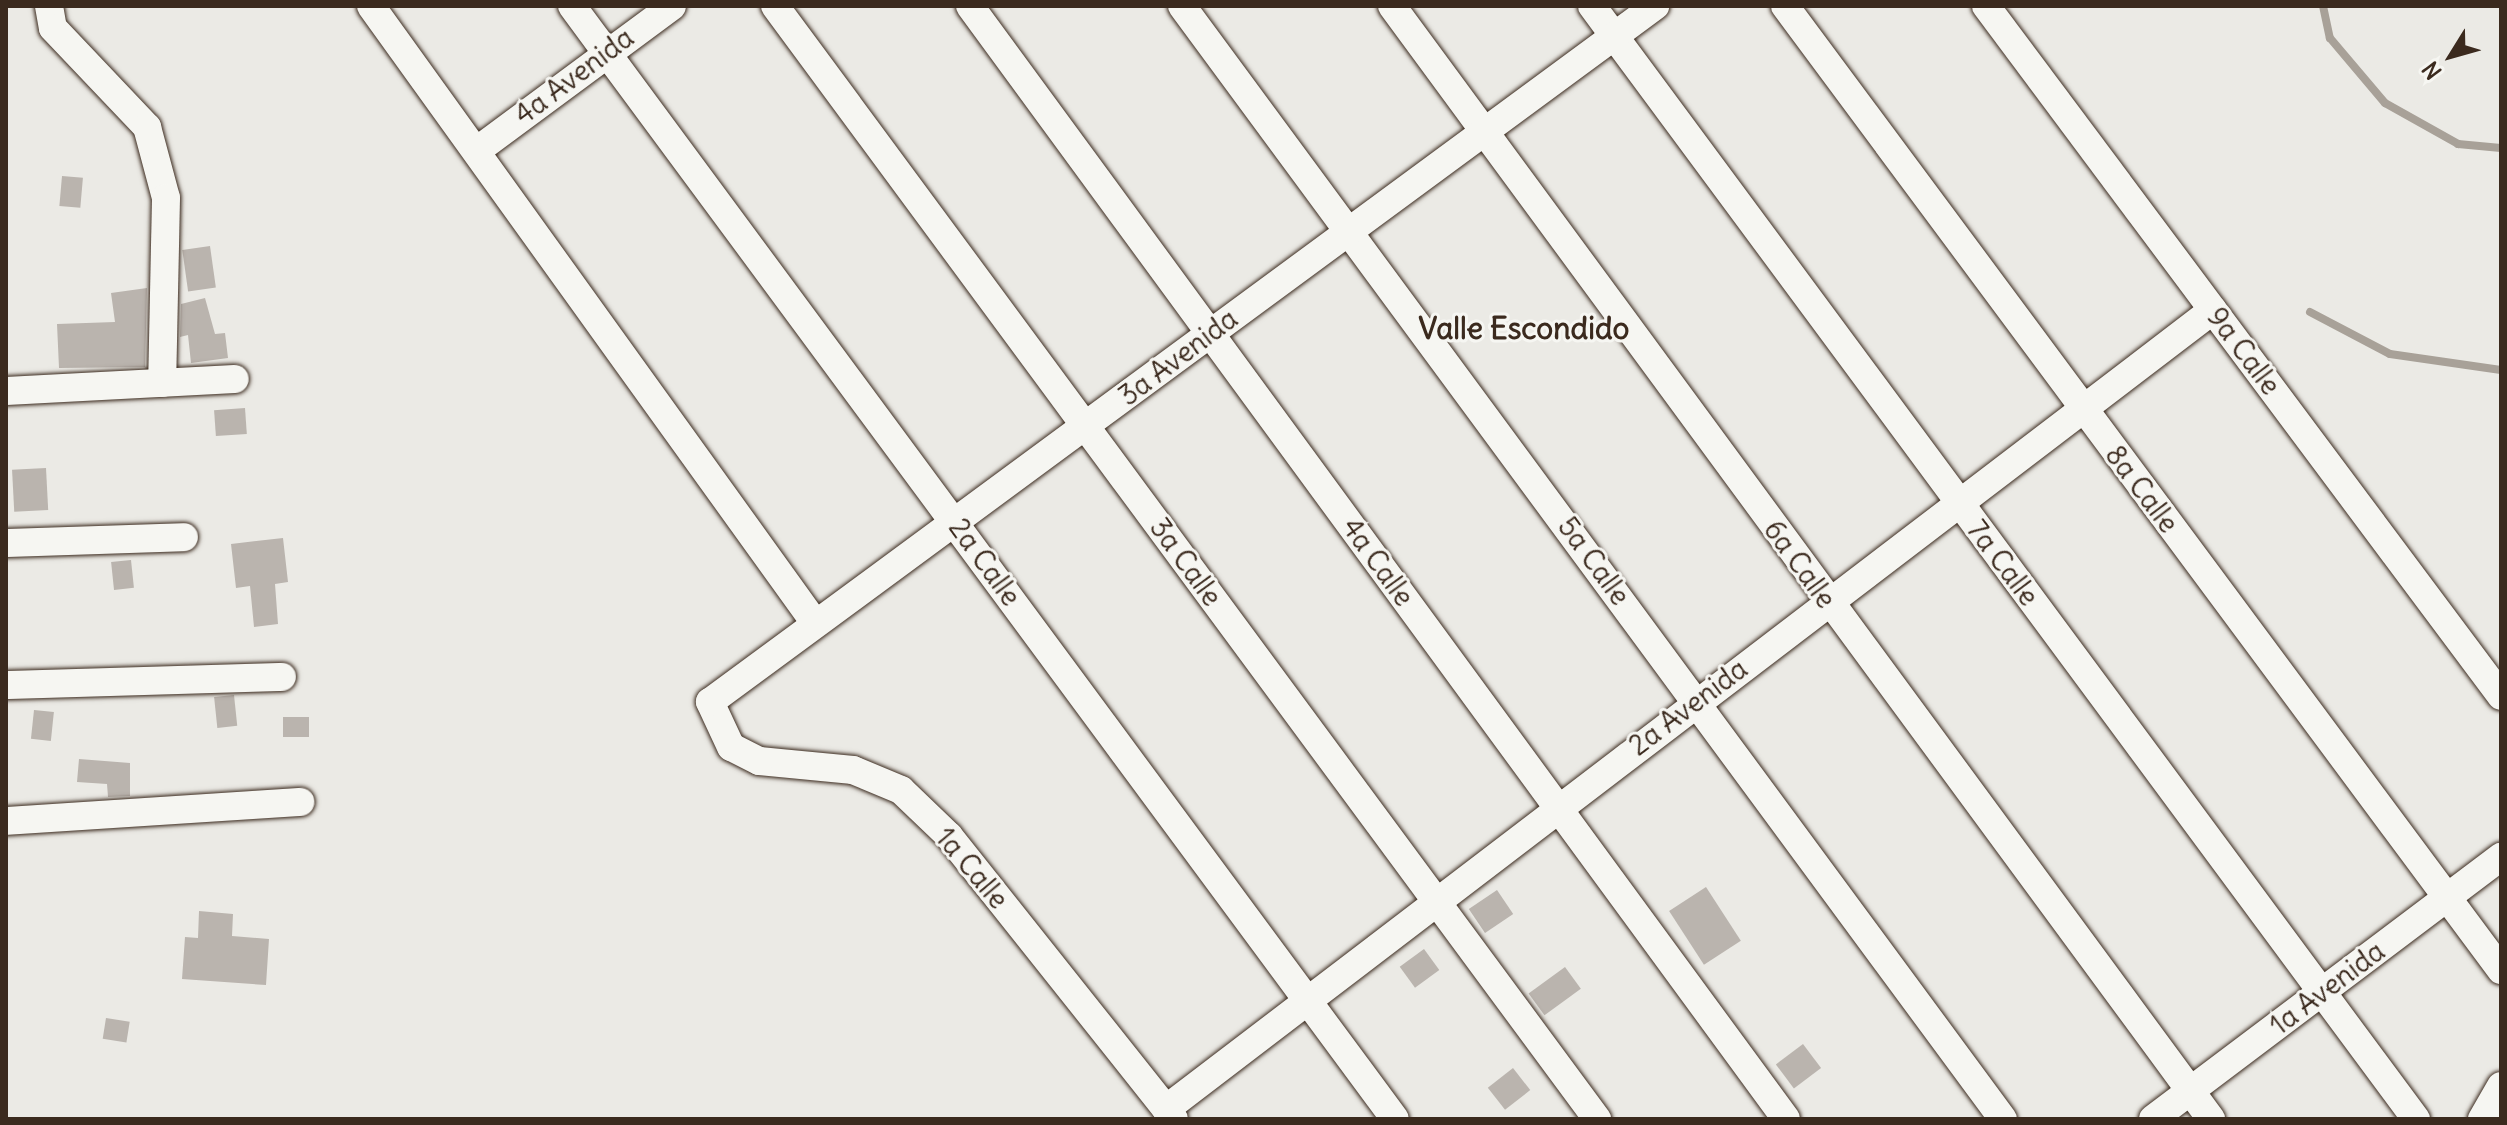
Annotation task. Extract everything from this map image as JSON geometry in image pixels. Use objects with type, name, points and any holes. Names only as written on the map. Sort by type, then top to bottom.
[{"type":"street","points":[[49,6],[53,28],[147,127],[166,198],[162,383]]},
{"type":"street","points":[[371,6],[479,149],[815,623]]},
{"type":"street","name":"2a Calle","points":[[572,6],[1395,1119]]},
{"type":"street","name":"4a Avenida","points":[[479,149],[605,50],[672,6]]},
{"type":"street","name":"3a Calle","points":[[775,6],[1597,1119]]},
{"type":"street","name":"4a Calle","points":[[970,6],[1786,1119]]},
{"type":"street","name":"5a Calle","points":[[1182,6],[1351,230],[2003,1119]]},
{"type":"street","name":"6a Calle","points":[[1392,6],[2211,1119]]},
{"type":"street","name":"7a Calle","points":[[1592,6],[2416,1119]]},
{"type":"street","name":"3a Avenida","points":[[711,714],[717,692],[1085,426],[1655,6]]},
{"type":"street","name":"8a Calle","points":[[1785,6],[2501,970]]},
{"type":"street","name":"9a Calle","points":[[1986,6],[2501,696]]},
{"type":"street","name":"2a Avenida","points":[[1170,1114],[1305,997],[2213,310]]},
{"type":"street","points":[[6,391],[235,379]]},
{"type":"street","points":[[6,543],[184,537]]},
{"type":"street","points":[[6,685],[282,677]]},
{"type":"street","name":"1a Calle","points":[[711,714],[731,747],[759,761],[853,770],[901,790],[949,836],[1170,1114]]},
{"type":"street","points":[[6,821],[300,802]]},
{"type":"street","name":"1a Avenida","points":[[2153,1119],[2501,857]]},
{"type":"street","points":[[2482,1119],[2501,1086]]},
{"type":"building","points":[[62,176],[83,178],[80,208],[59,206]]},
{"type":"building","points":[[210,246],[216,288],[188,291],[182,250]]},
{"type":"building","points":[[147,288],[145,367],[59,368],[57,324],[115,322],[111,293]]},
{"type":"building","points":[[205,298],[215,334],[225,333],[228,358],[191,363],[188,335],[180,337],[181,304]]},
{"type":"building","points":[[245,408],[247,434],[216,436],[214,410]]},
{"type":"building","points":[[46,468],[48,510],[14,512],[12,470]]},
{"type":"building","points":[[283,538],[288,582],[275,584],[278,624],[254,627],[250,586],[236,588],[231,544]]},
{"type":"building","points":[[131,560],[134,588],[114,590],[111,562]]},
{"type":"building","points":[[234,695],[237,726],[217,728],[214,697]]},
{"type":"building","points":[[34,710],[54,712],[51,741],[31,739]]},
{"type":"building","points":[[283,717],[309,717],[309,737],[283,737]]},
{"type":"building","points":[[79,759],[130,763],[130,796],[108,797],[107,784],[77,782]]},
{"type":"building","points":[[1706,887],[1741,941],[1704,965],[1669,911]]},
{"type":"building","points":[[1497,890],[1513,914],[1485,933],[1469,909]]},
{"type":"building","points":[[199,911],[233,914],[232,936],[269,939],[266,985],[182,979],[185,937],[198,938]]},
{"type":"building","points":[[1424,949],[1439,970],[1415,988],[1400,967]]},
{"type":"building","points":[[1565,967],[1581,989],[1544,1015],[1529,993]]},
{"type":"building","points":[[106,1018],[130,1022],[126,1042],[103,1039]]},
{"type":"building","points":[[1803,1044],[1821,1068],[1794,1088],[1776,1064]]},
{"type":"building","points":[[1513,1068],[1530,1090],[1505,1110],[1488,1088]]},
{"type":"waterway","points":[[2323,6],[2330,38],[2385,103],[2458,144],[2501,148]]},
{"type":"waterway","points":[[2310,312],[2390,354],[2501,370]]},
{"type":"district","name":"Valle Escondido","points":[[1524,328]]}]
